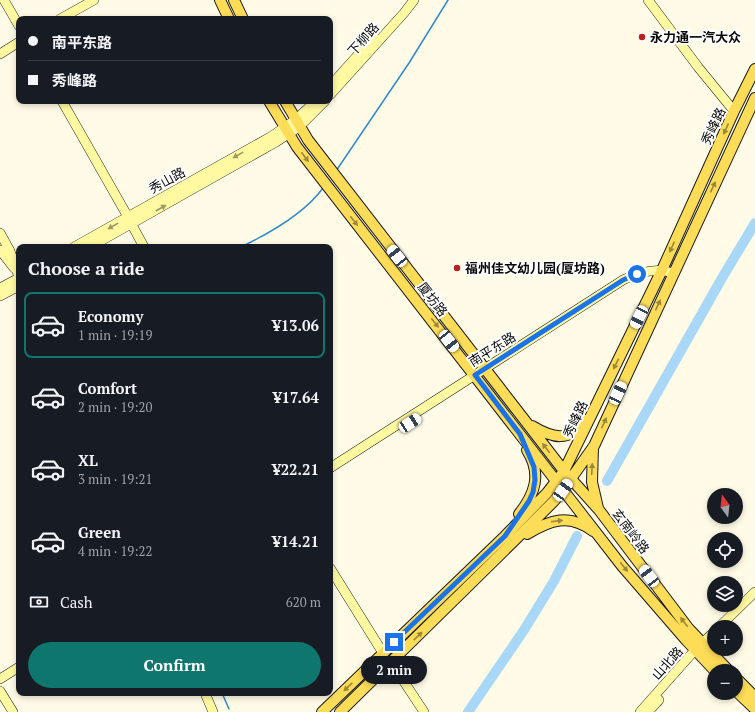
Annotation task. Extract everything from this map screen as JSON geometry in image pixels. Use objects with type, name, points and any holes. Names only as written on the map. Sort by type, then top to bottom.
[{"type":"main road","points":[[4,0],[16,21]]},
{"type":"main road","points":[[65,16],[94,0]]},
{"type":"main road","points":[[220,0],[228,16]]},
{"type":"main road","points":[[234,0],[242,16]]},
{"type":"main road","name":"下柳路","points":[[333,83],[406,0]]},
{"type":"main road","name":"下柳路","points":[[333,92],[414,0]]},
{"type":"main road","points":[[648,0],[698,67],[734,111]]},
{"type":"main road","points":[[0,54],[16,44]]},
{"type":"main road","name":"秀峰路","points":[[340,712],[516,540],[560,486],[567,475],[597,404],[661,272],[734,111],[755,69]]},
{"type":"main road","name":"秀峰路","points":[[567,475],[594,446],[755,98]]},
{"type":"main road","points":[[64,104],[142,244]]},
{"type":"main road","name":"厦坊路","points":[[271,104],[297,147],[580,511]]},
{"type":"main road","name":"厦坊路","points":[[286,104],[297,124],[336,177],[486,371],[567,475],[591,496]]},
{"type":"main road","points":[[297,124],[314,104]]},
{"type":"main road","points":[[287,131],[321,104]]},
{"type":"main road","name":"秀山路","points":[[95,244],[130,221],[287,131]]},
{"type":"main road","name":"秀山路","points":[[80,244],[130,221]]},
{"type":"main road","points":[[0,233],[10,251],[16,269]]},
{"type":"main road","points":[[0,250],[16,272]]},
{"type":"main road","name":"南平东路","points":[[333,473],[623,280],[646,272],[661,272],[672,275]]},
{"type":"main road","points":[[0,288],[16,276]]},
{"type":"main road","points":[[0,296],[16,288]]},
{"type":"main road","name":"南平东路","points":[[333,466],[477,377]]},
{"type":"main road","points":[[529,425],[549,435],[567,435],[581,426],[597,404]]},
{"type":"main road","points":[[505,536],[529,501],[535,480],[533,462],[520,434]]},
{"type":"main road","points":[[591,496],[594,446]]},
{"type":"main road","name":"秀峰路","points":[[322,712],[505,536],[560,486]]},
{"type":"main road","name":"玄南岭路","points":[[591,496],[599,510],[685,624],[710,664]]},
{"type":"main road","name":"玄南岭路","points":[[580,511],[601,536],[622,566],[700,649],[720,664]]},
{"type":"main road","points":[[516,540],[547,523],[563,520],[574,521],[585,525],[601,536]]},
{"type":"main road","points":[[333,573],[383,653]]},
{"type":"main road","points":[[726,620],[755,592]]},
{"type":"main road","points":[[734,620],[755,600]]},
{"type":"main road","name":"山北路","points":[[648,712],[707,640]]},
{"type":"main road","name":"山北路","points":[[640,712],[700,649],[707,644]]},
{"type":"main road","points":[[391,662],[424,712]]},
{"type":"main road","points":[[0,679],[16,668]]},
{"type":"main road","points":[[0,685],[16,675]]},
{"type":"main road","points":[[743,685],[755,696]]},
{"type":"main road","points":[[0,691],[14,712]]},
{"type":"main road","points":[[207,696],[213,712]]},
{"type":"main road","points":[[743,698],[755,709]]},
{"type":"waterway","points":[[336,171],[409,63],[448,0]]},
{"type":"waterway","points":[[247,244],[263,236],[296,214],[323,188]]},
{"type":"waterway","points":[[607,481],[722,278],[755,223]]},
{"type":"waterway","points":[[468,712],[524,630],[554,581],[577,536]]},
{"type":"waterway","points":[[223,696],[229,709]]},
{"type":"place","name":"永力通一汽大众","points":[[642,37]]},
{"type":"place","name":"福州佳文幼儿园(厦坊路)","points":[[457,268]]},
{"type":"route","points":[[394,642],[505,536],[517,516],[529,501],[533,492],[535,471],[533,462],[520,434],[475,375],[623,280],[637,274]]}]
